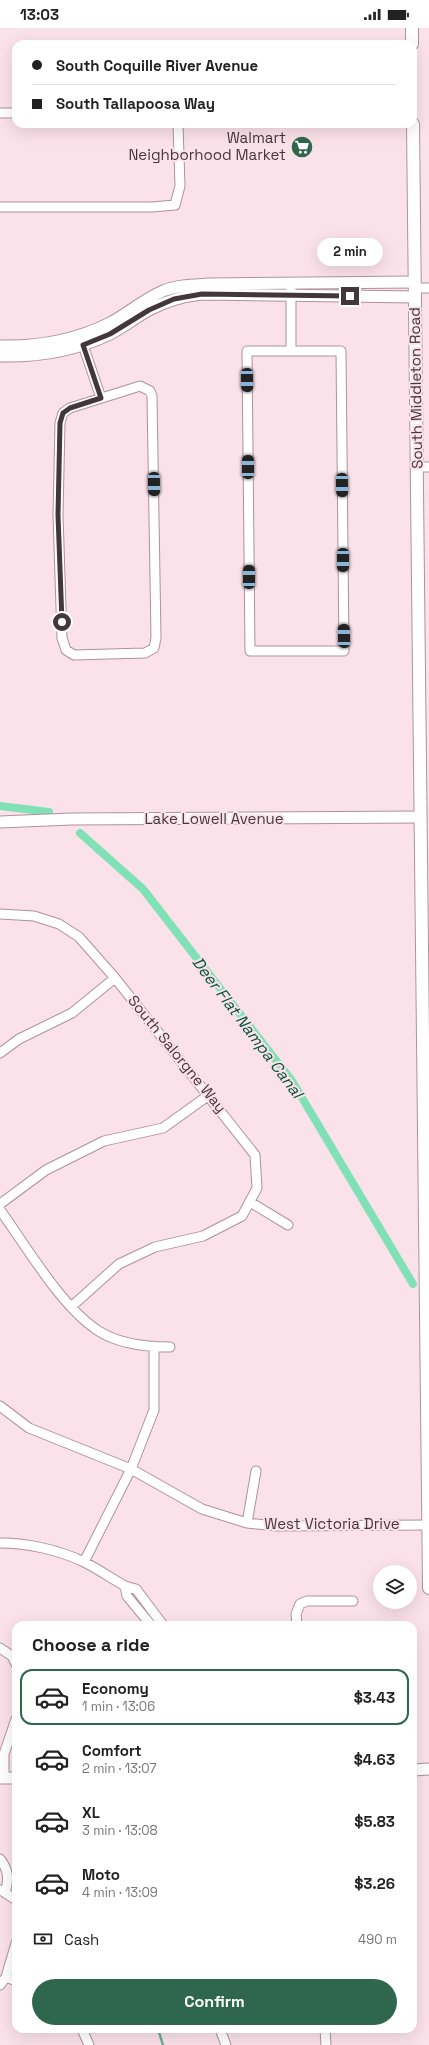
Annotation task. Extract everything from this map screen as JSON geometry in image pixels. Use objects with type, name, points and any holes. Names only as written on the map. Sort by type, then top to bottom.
[{"type":"main road","points":[[412,28],[412,40]]},
{"type":"main road","name":"South Middleton Road","points":[[413,128],[416,467],[425,817],[429,1588]]},
{"type":"street","points":[[0,113],[12,113]]},
{"type":"street","points":[[0,207],[152,207],[175,205],[180,186],[178,128]]},
{"type":"street","points":[[0,356],[42,355],[81,340],[164,291],[177,287],[209,284],[291,289],[429,288]]},
{"type":"street","points":[[291,289],[291,351]]},
{"type":"street","points":[[0,346],[81,340]]},
{"type":"street","points":[[81,340],[101,398]]},
{"type":"street","points":[[246,350],[291,351],[340,351],[344,651],[250,652],[246,350]]},
{"type":"street","points":[[134,387],[146,388],[152,396],[156,638],[154,648],[145,653],[74,655],[66,650],[62,638],[58,515],[60,423],[63,413],[70,408],[101,398],[134,387]]},
{"type":"street","points":[[416,467],[429,467]]},
{"type":"street","name":"Lake Lowell Avenue","points":[[0,822],[425,817]]},
{"type":"street","name":"South Salorgne Way","points":[[0,914],[34,916],[59,924],[79,937],[115,978],[255,1155],[258,1188],[242,1216],[203,1236],[155,1247],[119,1264],[71,1307]]},
{"type":"street","points":[[0,1053],[19,1039],[72,1012],[115,978]]},
{"type":"street","points":[[0,1204],[46,1170],[104,1141],[163,1128],[209,1095]]},
{"type":"street","points":[[250,1202],[288,1226]]},
{"type":"street","points":[[0,1210],[71,1307],[98,1330],[132,1344],[154,1347],[170,1347]]},
{"type":"street","points":[[84,1562],[131,1469],[154,1410],[154,1347]]},
{"type":"street","name":"West Victoria Drive","points":[[0,1406],[29,1428],[131,1469],[202,1509],[247,1523],[277,1526],[428,1525]]},
{"type":"street","points":[[247,1523],[256,1471]]},
{"type":"street","points":[[0,1543],[35,1546],[84,1562],[125,1586],[136,1589],[160,1621]]},
{"type":"street","points":[[125,1586],[127,1596],[148,1621]]},
{"type":"street","points":[[297,1621],[296,1614],[300,1604],[307,1601],[352,1601]]},
{"type":"street","points":[[0,1648],[12,1656]]},
{"type":"street","points":[[2,1778],[4,1754],[12,1731]]},
{"type":"street","points":[[417,1770],[429,1769]]},
{"type":"street","points":[[0,1860],[4,1864],[8,1874],[3,1891],[12,1897]]},
{"type":"street","points":[[0,1985],[6,1977],[12,1957]]},
{"type":"street","points":[[6,1977],[12,1979]]},
{"type":"street","points":[[84,2033],[89,2045]]},
{"type":"street","points":[[222,2033],[226,2045]]},
{"type":"street","points":[[325,2033],[326,2045]]},
{"type":"waterway","name":"Deer Flat Nampa Canal","points":[[0,806],[49,812]]},
{"type":"waterway","name":"Deer Flat Nampa Canal","points":[[80,833],[143,889],[292,1081],[413,1284]]},
{"type":"waterway","points":[[159,2033],[163,2045]]},
{"type":"place","name":"Walmart Neighborhood Market","points":[[302,147]]},
{"type":"route","points":[[62,622],[58,515],[60,423],[63,413],[70,408],[101,398],[83,345],[96,341],[110,334],[149,310],[174,299],[187,296],[202,294],[291,294],[350,296]]}]
